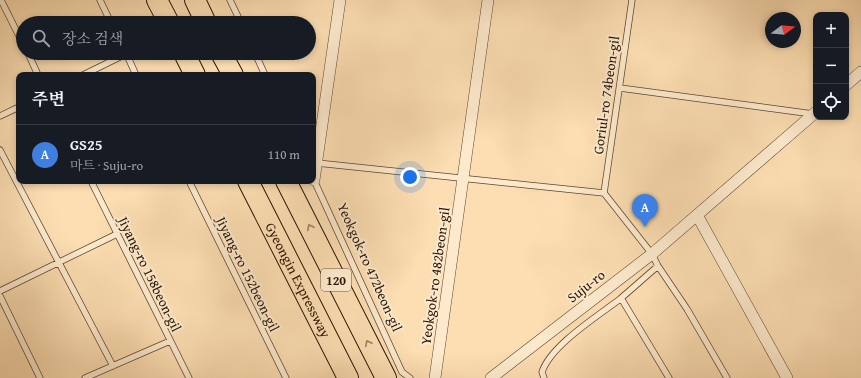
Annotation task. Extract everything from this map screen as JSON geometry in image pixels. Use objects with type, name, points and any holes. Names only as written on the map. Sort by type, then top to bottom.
[{"type":"highway","points":[[157,0],[165,16]]},
{"type":"highway","points":[[195,0],[203,16]]},
{"type":"highway","points":[[188,60],[194,72]]},
{"type":"highway","points":[[226,60],[232,72]]},
{"type":"highway","name":"Gyeongin Expressway","points":[[250,184],[348,378]]},
{"type":"highway","name":"120","points":[[288,184],[386,378]]},
{"type":"street","name":"Yeokgok-ro 472beon-gil","points":[[316,168],[340,0]]},
{"type":"street","name":"Yeokgok-ro 482beon-gil","points":[[435,378],[488,0]]},
{"type":"street","points":[[847,84],[861,72]]},
{"type":"street","name":"Suju-ro","points":[[491,378],[652,254],[813,114]]},
{"type":"street","points":[[697,215],[787,378]]},
{"type":"lane","points":[[1,0],[16,30]]},
{"type":"lane","points":[[100,0],[108,16]]},
{"type":"lane","points":[[230,0],[238,16]]},
{"type":"lane","name":"Goriul-ro 74beon-gil","points":[[604,193],[632,0]]},
{"type":"lane","points":[[31,60],[37,72]]},
{"type":"lane","points":[[89,72],[112,60]]},
{"type":"lane","points":[[129,60],[135,72]]},
{"type":"lane","points":[[258,60],[264,72]]},
{"type":"lane","name":"Suju-ro","points":[[620,88],[813,113]]},
{"type":"lane","points":[[0,116],[16,108]]},
{"type":"lane","points":[[0,150],[16,180]]},
{"type":"lane","points":[[317,163],[604,193],[652,254],[658,266],[687,309],[727,378]]},
{"type":"lane","name":"Yeokgok-ro 472beon-gil","points":[[316,182],[402,372],[410,378]]},
{"type":"lane","points":[[18,184],[113,366]]},
{"type":"lane","name":"Jiyang-ro 158beon-gil","points":[[92,184],[189,378]]},
{"type":"lane","name":"Jiyang-ro 152beon-gil","points":[[190,184],[286,378]]},
{"type":"lane","points":[[0,291],[117,234]]},
{"type":"lane","points":[[544,378],[542,372],[545,363],[575,333],[621,298],[658,266]]},
{"type":"lane","points":[[0,296],[40,378]]},
{"type":"lane","points":[[621,298],[669,378]]},
{"type":"lane","points":[[86,378],[170,341]]},
{"type":"place","name":"GS25","points":[[645,227]]}]
